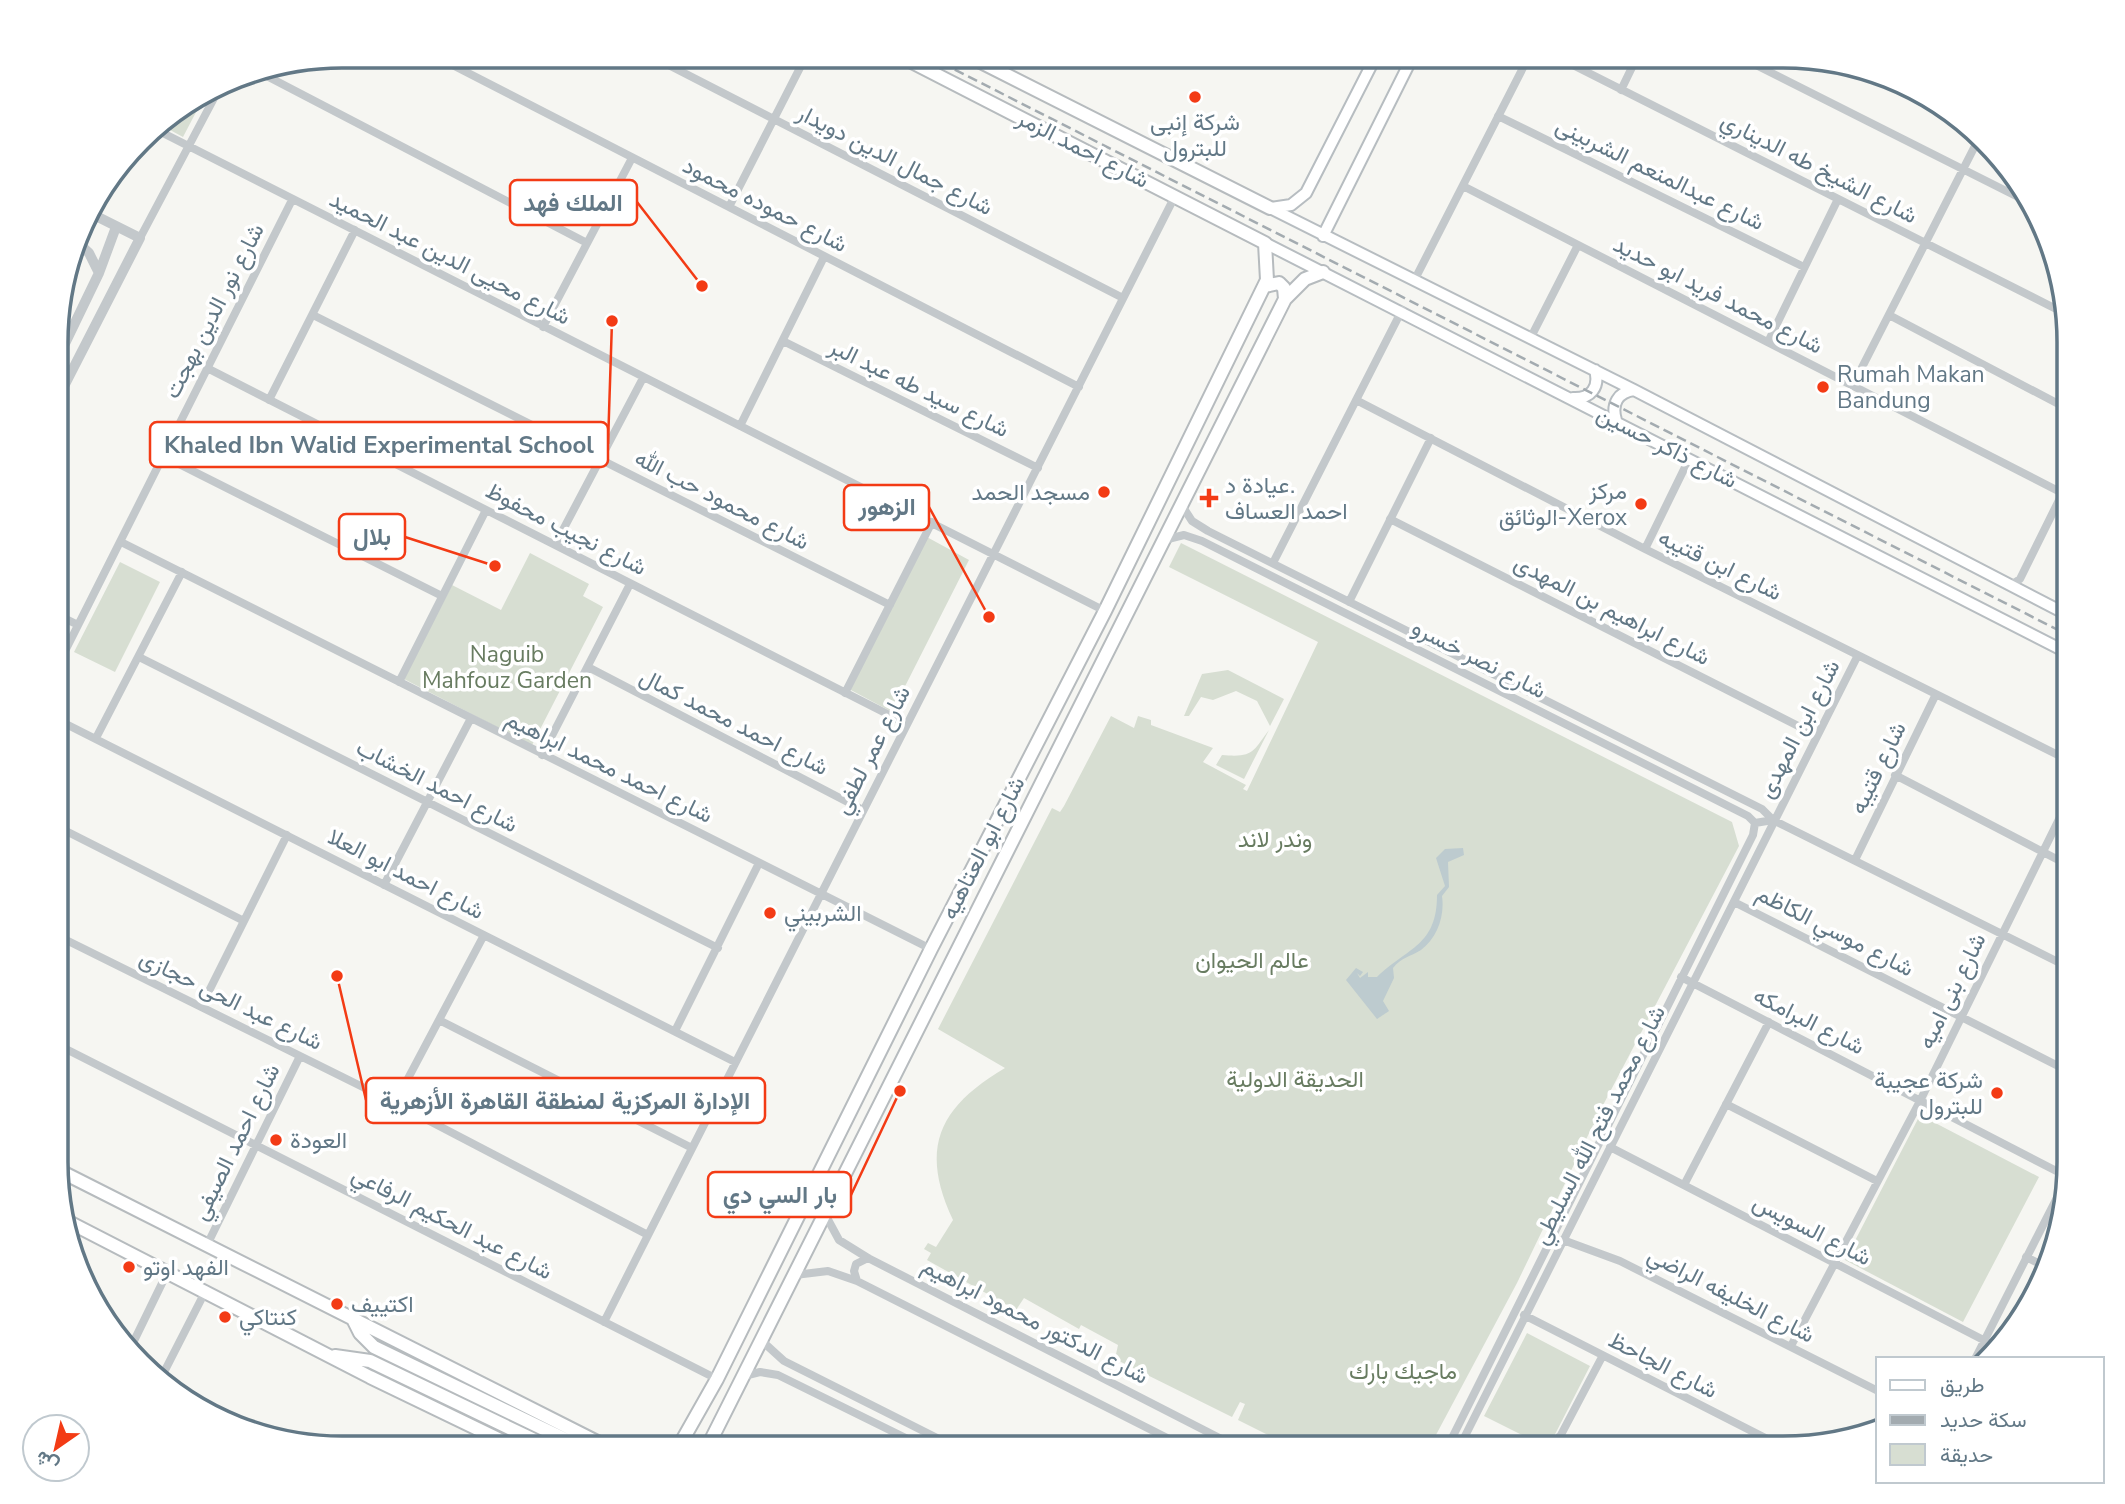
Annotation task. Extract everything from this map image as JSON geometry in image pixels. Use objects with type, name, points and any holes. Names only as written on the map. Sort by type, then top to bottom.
[{"type":"main road","name":"شارع احمد الزمر","points":[[925,68],[1265,243]]},
{"type":"main road","name":"شارع احمد الزمر","points":[[993,68],[1270,208]]},
{"type":"main road","points":[[1270,208],[1291,205],[1306,193],[1370,68]]},
{"type":"main road","points":[[1324,236],[1407,68]]},
{"type":"main road","name":"شارع ذاكر حسين","points":[[1270,208],[1595,370],[2057,609]]},
{"type":"main road","name":"شارع ذاكر حسين","points":[[1265,243],[1402,310],[2057,647]]},
{"type":"main road","name":"شارع ابو العتاهيه","points":[[684,1436],[717,1380],[931,949],[1105,611],[1265,286],[1268,261],[1265,243]]},
{"type":"main road","name":"شارع ابو العتاهيه","points":[[713,1436],[1285,299],[1306,279],[1323,272]]},
{"type":"main road","points":[[1265,286],[1271,282],[1282,285],[1285,299]]},
{"type":"main road","points":[[1573,398],[1582,398],[1593,391],[1597,379],[1595,370]]},
{"type":"main road","points":[[1616,420],[1615,402],[1625,392],[1634,390]]},
{"type":"main road","points":[[69,1175],[585,1436]]},
{"type":"main road","points":[[76,1226],[493,1436]]},
{"type":"main road","points":[[353,1319],[360,1333],[374,1347],[560,1436]]},
{"type":"main road","points":[[331,1356],[344,1355],[370,1361],[526,1436]]},
{"type":"street","name":"شارع حموده محمود","points":[[459,68],[1079,387]]},
{"type":"street","name":"شارع جمال الدين دويدار","points":[[673,68],[1123,298]]},
{"type":"street","points":[[729,207],[800,68]]},
{"type":"street","points":[[1414,281],[1523,68]]},
{"type":"street","name":"شارع الشيخ طه الديناري","points":[[1577,68],[2054,308]]},
{"type":"street","points":[[1621,90],[1632,68]]},
{"type":"street","points":[[1762,68],[2015,196]]},
{"type":"street","points":[[271,78],[587,243]]},
{"type":"street","points":[[68,379],[213,100]]},
{"type":"street","name":"شارع عبدالمنعم الشربينى","points":[[1498,116],[1804,267]]},
{"type":"street","name":"شارع محيى الدين عبد الحميد","points":[[164,134],[1105,611]]},
{"type":"street","points":[[1853,385],[1975,146]]},
{"type":"street","points":[[543,327],[632,158]]},
{"type":"street","name":"شارع محمد فريد ابو حديد","points":[[1463,186],[2057,489]]},
{"type":"street","name":"شارع عمر لطفي","points":[[604,1322],[1175,195]]},
{"type":"street","points":[[1768,342],[1838,199]]},
{"type":"street","name":"شارع نور الدين بهجت","points":[[68,645],[292,200]]},
{"type":"street","points":[[98,217],[140,239]]},
{"type":"street","points":[[68,337],[99,273],[116,227]]},
{"type":"street","points":[[269,400],[355,230]]},
{"type":"street","points":[[1530,339],[1578,245]]},
{"type":"street","points":[[85,249],[99,273]]},
{"type":"street","points":[[740,426],[824,257]]},
{"type":"street","points":[[1273,563],[1402,310]]},
{"type":"street","name":"شارع محمود حب الله","points":[[313,315],[890,605]]},
{"type":"street","points":[[1889,315],[2057,403]]},
{"type":"street","name":"شارع سيد طه عبد البر","points":[[783,341],[1038,468]]},
{"type":"street","name":"شارع نجيب محفوظ","points":[[207,368],[907,724]]},
{"type":"street","points":[[555,545],[643,378]]},
{"type":"street","name":"شارع ابن قتيبه","points":[[1356,400],[1645,550],[2057,754]]},
{"type":"street","points":[[1349,601],[1431,438]]},
{"type":"street","points":[[163,456],[442,596]]},
{"type":"street","points":[[1645,550],[1689,459]]},
{"type":"street","name":"شارع نصر خسرو","points":[[1181,504],[1192,521],[1208,531],[1755,806],[1773,820],[2057,961]]},
{"type":"street","points":[[399,682],[486,510]]},
{"type":"street","points":[[2011,585],[2020,579],[2057,511]]},
{"type":"street","name":"شارع ابراهيم بن المهدى","points":[[1390,519],[1816,735]]},
{"type":"street","points":[[845,693],[933,522]]},
{"type":"street","points":[[1202,541],[1201,534],[1208,531]]},
{"type":"street","name":"شارع نصر خسرو","points":[[1164,540],[1184,536],[1202,541],[1748,816],[1755,824]]},
{"type":"street","name":"شارع احمد محمد ابراهيم","points":[[121,542],[470,720],[931,949]]},
{"type":"street","points":[[96,738],[182,572]]},
{"type":"street","points":[[542,755],[630,584]]},
{"type":"street","points":[[68,620],[78,625]]},
{"type":"street","name":"شارع ابن المهدى","points":[[1773,820],[1779,813],[1858,655]]},
{"type":"street","name":"شارع احمد الخشاب","points":[[139,657],[718,948]]},
{"type":"street","name":"شارع احمد محمد كمال","points":[[587,667],[863,810]]},
{"type":"street","name":"شارع قتيبه","points":[[1855,860],[1936,694]]},
{"type":"street","points":[[384,885],[470,720]]},
{"type":"street","name":"شارع احمد ابو العلا","points":[[68,725],[735,1062]]},
{"type":"street","points":[[1895,775],[2057,859]]},
{"type":"street","points":[[1748,816],[1755,806]]},
{"type":"street","points":[[1779,813],[1785,826]]},
{"type":"street","points":[[1755,824],[1773,820]]},
{"type":"street","name":"شارع محمد فتح الله السليطي","points":[[1465,1436],[1773,820]]},
{"type":"street","name":"شارع بنى اميه","points":[[1791,1346],[1920,1101],[2057,823]]},
{"type":"street","name":"شارع محمد فتح الله السليطي","points":[[1453,1436],[1610,1126],[1753,835],[1755,824]]},
{"type":"street","points":[[68,832],[244,921]]},
{"type":"street","points":[[201,1007],[286,835]]},
{"type":"street","points":[[675,1031],[759,863]]},
{"type":"street","name":"شارع موسي الكاظم","points":[[1734,902],[2057,1065]]},
{"type":"street","points":[[396,1104],[484,935]]},
{"type":"street","name":"شارع عبد الحى حجازى","points":[[68,941],[396,1104],[648,1235]]},
{"type":"street","name":"شارع البرامكه","points":[[1681,977],[2056,1171]]},
{"type":"street","points":[[439,1020],[692,1148]]},
{"type":"street","points":[[1684,1185],[1769,1022]]},
{"type":"street","name":"شارع عبد الحكيم الرفاعي","points":[[68,1050],[717,1380]]},
{"type":"street","name":"شارع احمد الصيفي","points":[[206,1245],[300,1056]]},
{"type":"street","points":[[1726,1104],[1877,1181]]},
{"type":"street","name":"شارع السويس","points":[[1610,1147],[1989,1343]]},
{"type":"street","points":[[1976,1357],[2053,1207]]},
{"type":"street","name":"شارع الدكتور محمود ابراهيم","points":[[826,1216],[839,1240],[868,1258],[1216,1436]]},
{"type":"street","name":"شارع الخليفه الراضي","points":[[1563,1240],[1620,1261],[1876,1390]]},
{"type":"street","points":[[857,1281],[854,1268],[861,1260],[868,1258]]},
{"type":"street","points":[[2026,1258],[2037,1263]]},
{"type":"street","points":[[134,1341],[168,1271]]},
{"type":"street","name":"شارع الدكتور محمود ابراهيم","points":[[795,1275],[828,1271],[857,1281],[1162,1436]]},
{"type":"street","points":[[165,1371],[206,1290]]},
{"type":"street","name":"شارع الجاحظ","points":[[1524,1315],[1761,1436]]},
{"type":"street","points":[[762,1341],[783,1361],[933,1436]]},
{"type":"street","points":[[1560,1436],[1602,1357]]},
{"type":"street","points":[[778,1375],[777,1367],[783,1361]]},
{"type":"street","points":[[744,1376],[760,1372],[778,1375],[902,1436]]},
{"type":"green space","points":[[197,110],[183,137],[169,130]]},
{"type":"green space","points":[[925,536],[969,560],[892,712],[849,689]]},
{"type":"green space","name":"الحديقة الدولية","points":[[1181,543],[1732,822],[1739,846],[1601,1109],[1517,1283],[1435,1436],[1270,1436],[1238,1420],[1245,1404],[1240,1402],[1232,1417],[1115,1359],[1118,1345],[1081,1325],[1079,1329],[1024,1298],[1016,1310],[927,1260],[931,1253],[924,1249],[928,1243],[936,1247],[953,1220],[937,1171],[937,1151],[942,1132],[951,1114],[964,1098],[1005,1068],[938,1029],[1052,808],[1060,812],[1064,806],[1111,716],[1134,728],[1138,716],[1151,720],[1151,725],[1213,748],[1203,762],[1246,785],[1243,789],[1247,791],[1318,642],[1169,567]]},
{"type":"green space","name":"Naguib Mahfouz Garden","points":[[530,553],[589,584],[583,596],[603,607],[532,745],[404,679],[452,585],[501,610]]},
{"type":"green space","points":[[120,562],[160,582],[115,672],[74,652]]},
{"type":"green space","points":[[1228,670],[1284,699],[1270,726],[1257,701],[1236,691],[1213,700],[1201,697],[1189,716],[1184,716],[1202,674]]},
{"type":"green space","points":[[1269,730],[1244,779],[1216,765],[1222,755],[1252,752]]},
{"type":"green space","points":[[1920,1115],[2039,1177],[1963,1322],[1845,1260]]},
{"type":"green space","points":[[1527,1333],[1590,1366],[1554,1436],[1524,1436],[1484,1416]]},
{"type":"shaded area","points":[[1463,848],[1464,855],[1448,862],[1449,887],[1442,896],[1439,926],[1427,945],[1393,968],[1394,978],[1383,1001],[1389,1011],[1377,1019],[1346,980],[1356,968],[1363,972],[1360,976],[1357,973],[1360,978],[1368,972],[1368,977],[1377,977],[1419,944],[1432,925],[1437,895],[1445,886],[1436,858],[1445,849]]},
{"type":"railway","points":[[952,68],[2057,629]]},
{"type":"place","name":"شركة إنبى للبترول","points":[[1195,97]]},
{"type":"place","name":"الملك فهد","points":[[702,286]]},
{"type":"place","name":"Khaled Ibn Walid Experimental School","points":[[612,321]]},
{"type":"place","name":"Rumah Makan Bandung","points":[[1823,387]]},
{"type":"place","name":"مسجد الحمد","points":[[1104,492]]},
{"type":"place","name":"عيادة د. احمد العساف","points":[[1209,498]]},
{"type":"place","name":"مركز الوثائق-Xerox","points":[[1641,504]]},
{"type":"place","name":"بلال","points":[[495,566]]},
{"type":"place","name":"الزهور","points":[[989,617]]},
{"type":"place","name":"الشربيني","points":[[770,913]]},
{"type":"place","name":"الإدارة المركزية لمنطقة القاهرة الأزهرية","points":[[337,976]]},
{"type":"place","name":"بار السي دي","points":[[900,1091]]},
{"type":"place","name":"شركة عجيبة للبترول","points":[[1997,1093]]},
{"type":"place","name":"العودة","points":[[276,1140]]},
{"type":"place","name":"الفهد اوتو","points":[[129,1267]]},
{"type":"place","name":"اكتييف","points":[[337,1304]]},
{"type":"place","name":"كنتاكي","points":[[225,1317]]},
{"type":"park label","name":"وندر لاند","points":[[1275,839]]},
{"type":"park label","name":"عالم الحيوان","points":[[1252,960]]},
{"type":"park label","name":"ماجيك بارك","points":[[1403,1371]]}]
